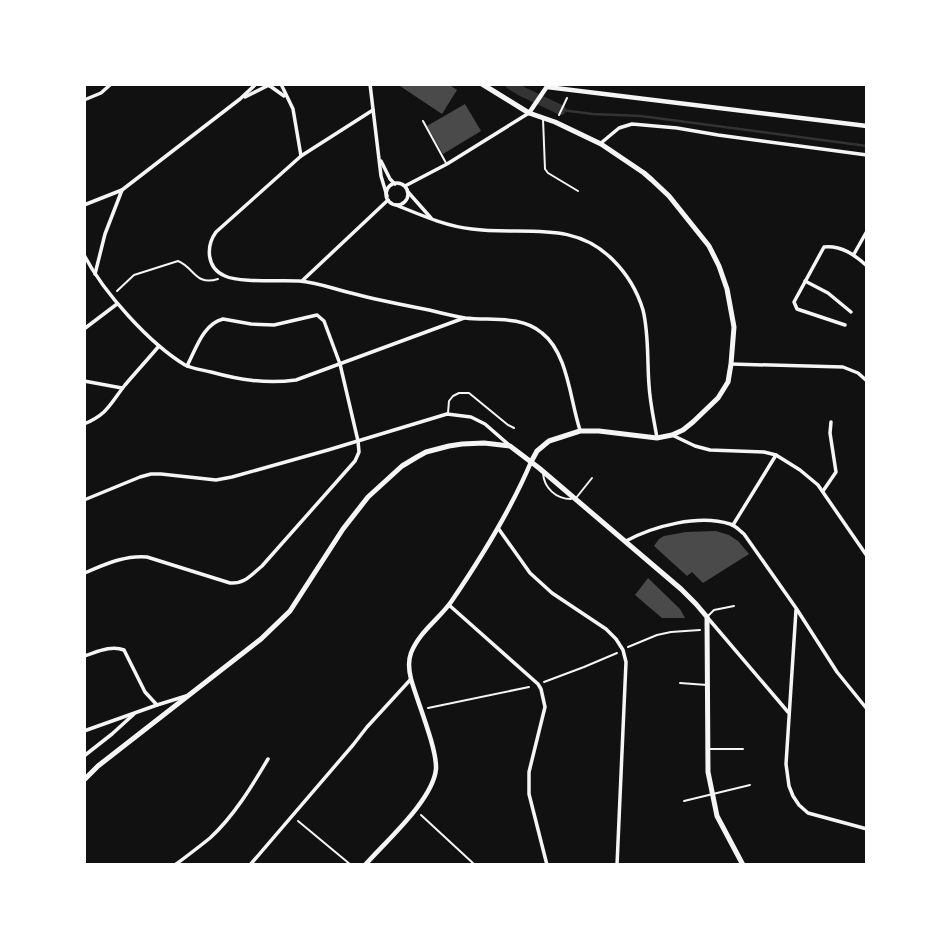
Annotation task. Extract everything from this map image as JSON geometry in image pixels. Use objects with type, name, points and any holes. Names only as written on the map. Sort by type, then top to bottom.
[{"type":"main road","points":[[482,84],[529,113],[601,144],[644,173],[669,196],[709,246],[719,266],[727,289],[734,327],[728,382],[718,398],[693,422],[672,436],[657,438],[599,430],[580,431],[550,441],[537,451],[531,462]]},
{"type":"main road","points":[[84,780],[98,766],[261,639],[290,611],[343,529],[368,497],[402,466],[426,452],[449,446],[484,443],[510,446],[681,589],[707,617],[707,749],[711,794],[717,816],[743,865]]},
{"type":"street","points":[[84,100],[102,93],[111,84]]},
{"type":"street","points":[[84,205],[122,190],[256,84]]},
{"type":"street","points":[[281,84],[293,110],[301,156]]},
{"type":"street","points":[[370,84],[381,176],[387,198],[396,205],[452,226],[553,232],[581,237],[603,250],[625,273],[636,291],[647,332],[649,389],[657,438]]},
{"type":"street","points":[[541,84],[867,126]]},
{"type":"street","points":[[240,99],[269,85],[288,100]]},
{"type":"street","points":[[380,159],[390,179],[395,184],[405,186],[447,164],[529,113],[548,85]]},
{"type":"street","points":[[373,110],[301,156],[216,232],[211,239],[209,257],[212,265],[225,276],[302,281],[466,318],[527,323],[550,339],[560,357],[580,431]]},
{"type":"street","points":[[601,144],[619,128],[632,124],[867,155]]},
{"type":"street","points":[[302,281],[387,198],[389,187],[395,184]]},
{"type":"street","points":[[405,186],[432,220]]},
{"type":"street","points":[[95,274],[105,234],[122,190]]},
{"type":"street","points":[[396,205],[405,202],[408,192]]},
{"type":"street","points":[[854,254],[867,231]]},
{"type":"street","points":[[845,325],[797,309],[794,302],[824,247],[834,246],[854,254],[867,266]]},
{"type":"street","points":[[84,256],[86,265],[111,297],[159,346],[187,366],[240,380],[275,383],[296,380],[466,318]]},
{"type":"street","points":[[805,281],[828,293],[851,312]]},
{"type":"street","points":[[84,329],[117,304]]},
{"type":"street","points":[[84,573],[123,558],[137,556],[230,583],[246,580],[262,566],[355,461],[359,452],[358,441],[340,364],[321,317],[274,325],[218,320],[205,331],[187,366]]},
{"type":"street","points":[[84,424],[105,412],[159,346]]},
{"type":"street","points":[[731,364],[843,367],[859,373],[867,381]]},
{"type":"street","points":[[84,382],[122,388]]},
{"type":"street","points":[[84,500],[150,474],[216,480],[259,470],[447,414],[478,420],[510,446]]},
{"type":"street","points":[[823,491],[836,472],[831,422]]},
{"type":"street","points":[[672,436],[710,450],[776,455],[809,477],[823,491],[867,556]]},
{"type":"street","points":[[733,525],[776,455]]},
{"type":"street","points":[[366,865],[415,810],[428,792],[436,770],[430,739],[409,671],[411,653],[420,637],[449,605],[498,528],[531,462]]},
{"type":"street","points":[[624,542],[666,525],[712,520],[733,525],[744,534],[796,608],[836,672],[867,709]]},
{"type":"street","points":[[498,528],[530,573],[552,593],[606,629],[624,649],[626,662],[617,865]]},
{"type":"street","points":[[449,605],[538,684],[544,697],[545,706],[528,782],[547,865]]},
{"type":"street","points":[[796,608],[786,764],[789,786],[799,805],[808,813],[867,829]]},
{"type":"street","points":[[707,617],[790,714]]},
{"type":"street","points":[[84,656],[109,648],[124,650],[139,683],[157,705]]},
{"type":"street","points":[[250,865],[411,679]]},
{"type":"street","points":[[84,731],[188,696]]},
{"type":"street","points":[[84,755],[135,713]]},
{"type":"street","points":[[176,865],[212,836],[255,782],[268,759]]},
{"type":"lane","points":[[543,118],[545,169],[578,191]]},
{"type":"lane","points":[[423,121],[447,164]]},
{"type":"lane","points":[[447,414],[449,401],[453,396],[469,393],[514,428]]},
{"type":"lane","points":[[543,472],[546,486],[562,499],[575,499],[592,478]]},
{"type":"lane","points":[[707,617],[715,610],[734,606]]},
{"type":"lane","points":[[680,683],[707,685]]},
{"type":"lane","points":[[707,749],[743,749]]},
{"type":"lane","points":[[684,801],[750,785]]},
{"type":"path","points":[[560,114],[566,102]]},
{"type":"path","points":[[111,297],[134,275],[178,261],[203,281],[225,276]]},
{"type":"path","points":[[420,710],[538,684],[657,635],[706,630]]},
{"type":"path","points":[[415,810],[475,865]]},
{"type":"path","points":[[292,816],[351,865]]},
{"type":"building","points":[[397,84],[448,84],[457,90],[442,114]]},
{"type":"building","points":[[465,104],[481,131],[443,154],[427,126]]},
{"type":"building","points":[[716,531],[738,541],[749,554],[703,583],[692,572],[687,576],[654,546],[664,536]]},
{"type":"building","points":[[648,578],[680,609],[685,618],[662,618],[635,595]]},
{"type":"waterway","points":[[510,84],[561,110]]},
{"type":"waterway","points":[[561,110],[641,116],[867,146]]}]
